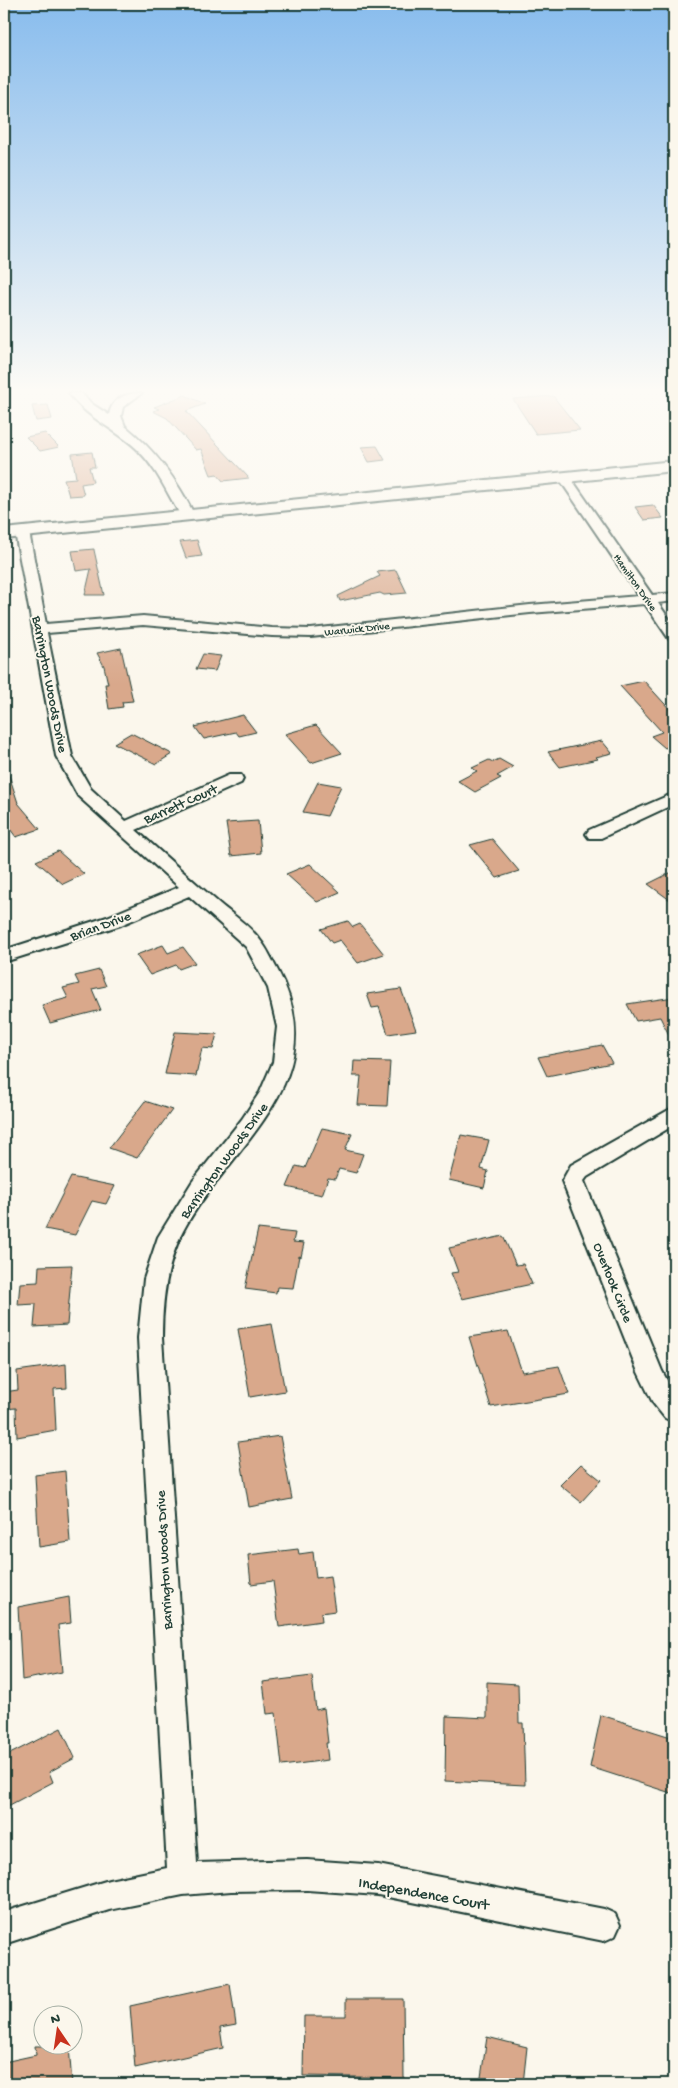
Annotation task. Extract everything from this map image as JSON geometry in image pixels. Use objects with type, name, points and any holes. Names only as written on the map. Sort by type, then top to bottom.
[{"type":"street","points":[[176,490],[188,516]]},
{"type":"street","points":[[13,533],[434,490]]},
{"type":"street","name":"Hamilton Drive","points":[[573,490],[674,636]]},
{"type":"street","name":"Barrington Woods Drive","points":[[13,533],[39,629],[64,756],[84,792],[253,943],[271,969],[285,1006],[288,1027],[281,1072],[271,1094],[255,1119],[213,1171],[176,1225],[159,1264],[150,1304],[150,1338],[177,1814],[183,1880]]},
{"type":"street","name":"Warwick Drive","points":[[39,629],[102,622],[159,621],[276,634],[311,633],[530,608],[674,597]]},
{"type":"street","name":"Barrett Court","points":[[125,828],[235,779]]},
{"type":"street","points":[[595,834],[674,798]]},
{"type":"street","name":"Brian Drive","points":[[4,956],[114,922],[193,888]]},
{"type":"street","name":"Overlook Circle","points":[[674,1115],[598,1159],[575,1175],[573,1181],[650,1372],[662,1396],[674,1411]]},
{"type":"street","name":"Independence Court","points":[[4,1928],[110,1896],[183,1880],[231,1876],[307,1875],[378,1880],[604,1925]]},
{"type":"building","points":[[67,490],[83,490],[84,495],[69,496]]},
{"type":"building","points":[[653,505],[663,518],[644,520],[635,507]]},
{"type":"building","points":[[197,540],[202,556],[186,558],[180,542]]},
{"type":"building","points":[[94,549],[104,595],[85,595],[91,569],[76,571],[72,551]]},
{"type":"building","points":[[396,570],[407,593],[384,595],[380,593],[340,601],[338,596],[380,576],[377,572]]},
{"type":"building","points":[[121,648],[133,701],[122,702],[123,707],[109,709],[105,684],[108,684],[104,666],[97,653]]},
{"type":"building","points":[[203,654],[221,656],[215,671],[196,669]]},
{"type":"building","points":[[644,681],[674,714],[674,745],[665,748],[651,736],[662,732],[620,686]]},
{"type":"building","points":[[243,715],[256,732],[239,736],[236,732],[204,739],[195,727]]},
{"type":"building","points":[[316,725],[342,753],[311,763],[285,734]]},
{"type":"building","points":[[131,733],[172,754],[156,764],[114,743]]},
{"type":"building","points":[[602,741],[612,753],[596,757],[598,759],[560,767],[548,752]]},
{"type":"building","points":[[499,759],[513,767],[497,776],[501,778],[475,792],[458,781],[477,771],[472,768],[489,760],[493,762]]},
{"type":"building","points":[[7,769],[18,803],[40,829],[16,837],[4,821],[4,770]]},
{"type":"building","points":[[318,782],[341,786],[327,816],[303,812]]},
{"type":"building","points":[[258,821],[261,853],[231,856],[226,823]]},
{"type":"building","points":[[492,839],[519,871],[497,878],[470,845]]},
{"type":"building","points":[[58,851],[84,874],[63,884],[36,861]]},
{"type":"building","points":[[310,864],[340,892],[317,902],[286,874]]},
{"type":"building","points":[[674,871],[674,903],[648,884]]},
{"type":"building","points":[[348,921],[353,927],[360,924],[384,954],[358,963],[340,940],[332,943],[321,929]]},
{"type":"building","points":[[163,945],[168,953],[183,947],[195,963],[179,969],[176,965],[150,975],[136,955]]},
{"type":"building","points":[[99,970],[106,986],[92,989],[101,1010],[50,1023],[42,1005],[68,998],[63,988],[79,984],[75,976]]},
{"type":"building","points":[[401,989],[416,1030],[388,1034],[379,1007],[372,1008],[367,994]]},
{"type":"building","points":[[674,997],[674,1045],[660,1017],[636,1021],[627,1004]]},
{"type":"building","points":[[175,1032],[217,1034],[213,1049],[202,1048],[196,1076],[165,1074]]},
{"type":"building","points":[[602,1045],[612,1063],[547,1076],[538,1057]]},
{"type":"building","points":[[354,1061],[390,1062],[387,1106],[358,1105],[361,1076],[353,1076]]},
{"type":"building","points":[[145,1101],[172,1110],[137,1158],[109,1148]]},
{"type":"building","points":[[322,1128],[352,1134],[345,1150],[363,1154],[356,1173],[339,1169],[335,1179],[328,1178],[322,1195],[287,1187],[296,1166],[305,1168]]},
{"type":"building","points":[[461,1135],[489,1140],[481,1169],[488,1171],[484,1188],[449,1180]]},
{"type":"building","points":[[71,1177],[115,1186],[106,1204],[92,1201],[75,1235],[45,1229]]},
{"type":"building","points":[[258,1229],[295,1233],[293,1242],[304,1243],[301,1257],[299,1256],[293,1288],[277,1287],[276,1293],[245,1289]]},
{"type":"building","points":[[503,1236],[516,1265],[523,1264],[532,1284],[462,1299],[451,1273],[458,1272],[449,1248]]},
{"type":"building","points":[[72,1265],[67,1325],[34,1327],[36,1304],[18,1305],[20,1283],[38,1282],[39,1266]]},
{"type":"building","points":[[272,1324],[285,1391],[250,1397],[238,1329]]},
{"type":"building","points":[[508,1331],[522,1372],[559,1366],[569,1394],[491,1407],[469,1337]]},
{"type":"building","points":[[66,1364],[67,1388],[54,1389],[56,1430],[17,1437],[16,1408],[4,1409],[4,1392],[18,1390],[17,1371]]},
{"type":"building","points":[[280,1436],[292,1499],[249,1507],[238,1442]]},
{"type":"building","points":[[581,1464],[601,1480],[581,1502],[560,1485]]},
{"type":"building","points":[[65,1471],[70,1542],[39,1547],[35,1475]]},
{"type":"building","points":[[298,1549],[299,1554],[313,1552],[316,1578],[330,1576],[335,1611],[321,1613],[322,1621],[279,1627],[273,1581],[251,1584],[248,1555]]},
{"type":"building","points":[[69,1597],[71,1623],[58,1625],[62,1672],[22,1680],[18,1607]]},
{"type":"building","points":[[312,1676],[316,1710],[324,1708],[328,1760],[282,1766],[276,1713],[267,1714],[263,1682]]},
{"type":"building","points":[[487,1682],[518,1684],[519,1723],[523,1723],[525,1785],[445,1781],[446,1716],[487,1718]]},
{"type":"building","points":[[601,1715],[674,1738],[674,1794],[590,1767]]},
{"type":"building","points":[[61,1728],[75,1758],[49,1772],[53,1782],[4,1808],[4,1757]]},
{"type":"building","points":[[230,1984],[236,2025],[220,2028],[223,2048],[135,2068],[130,2006]]},
{"type":"building","points":[[346,1999],[403,1999],[404,2078],[303,2076],[304,2016],[346,2016]]},
{"type":"building","points":[[487,2037],[527,2047],[523,2084],[480,2084]]},
{"type":"building","points":[[32,2056],[70,2056],[72,2084],[4,2084],[4,2062]]}]
